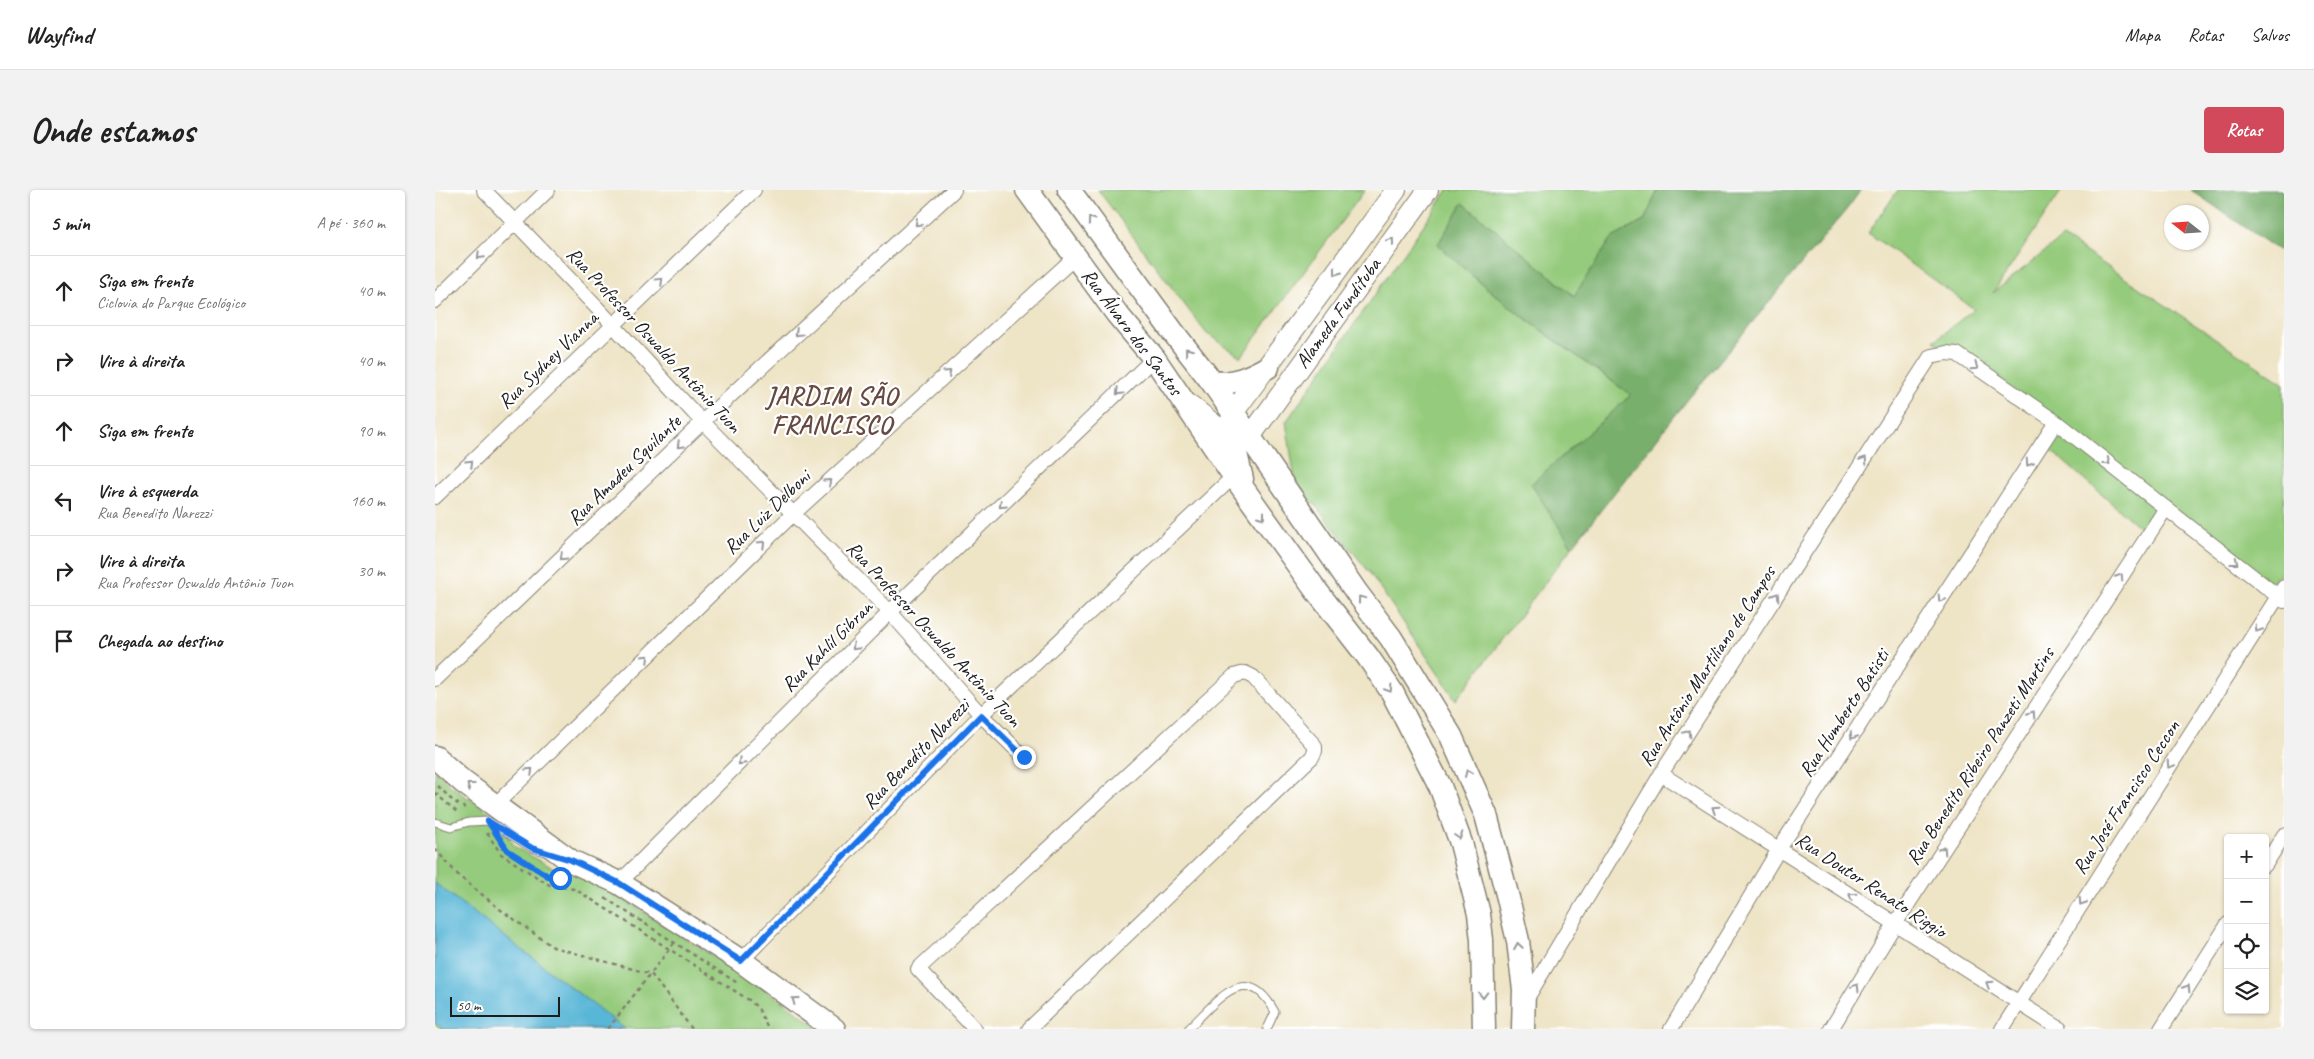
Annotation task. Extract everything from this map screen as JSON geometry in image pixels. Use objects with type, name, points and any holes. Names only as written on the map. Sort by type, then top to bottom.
[{"type":"main road","name":"Rua Álvaro dos Santos","points":[[1027,190],[1117,314],[1154,358],[1239,484],[1315,589],[1368,656],[1392,692],[1440,786],[1461,843],[1479,914],[1482,940],[1484,1029]]},
{"type":"main road","points":[[1069,190],[1212,382],[1238,427],[1267,463],[1357,593],[1391,638],[1451,736],[1486,815],[1517,942],[1524,1003],[1523,1029]]},
{"type":"main road","name":"Alameda Fundituba","points":[[1238,427],[1268,367],[1396,190]]},
{"type":"main road","name":"Alameda Fundituba","points":[[1238,427],[1297,371],[1428,190]]},
{"type":"main road","points":[[1212,382],[1222,383],[1244,380],[1268,367]]},
{"type":"main road","points":[[1267,463],[1266,444],[1271,421],[1297,371]]},
{"type":"main road","points":[[1182,399],[1216,426],[1238,427]]},
{"type":"main road","points":[[1238,427],[1239,484]]},
{"type":"main road","points":[[1368,656],[1391,638]]},
{"type":"main road","points":[[435,757],[491,813],[571,869],[741,961],[834,1029]]},
{"type":"street","name":"Rua Professor Oswaldo Antônio Tuon","points":[[484,190],[792,515],[890,612],[981,715],[1024,757]]},
{"type":"street","points":[[435,301],[548,190]]},
{"type":"street","name":"Rua Sydney Vianna","points":[[435,497],[754,190]]},
{"type":"street","name":"Rua Amadeu Squilante","points":[[435,680],[703,422],[954,190]]},
{"type":"street","name":"Rua Luiz Delboni","points":[[491,813],[792,515],[1075,257]]},
{"type":"street","name":"Rua Antônio Martiliano de Campos","points":[[1524,1003],[1661,774],[1931,356],[1946,353],[1957,354],[2056,422]]},
{"type":"street","name":"Rua Kahlil Gibran","points":[[611,890],[890,612],[1154,358]]},
{"type":"street","points":[[2056,422],[2282,595]]},
{"type":"street","name":"Rua Humberto Batisti","points":[[1671,1029],[1779,850],[2056,422]]},
{"type":"street","name":"Rua Benedito Narezzi","points":[[741,961],[981,715],[1239,484]]},
{"type":"street","name":"Rua Benedito Ribeiro Panzeti Martins","points":[[1831,1029],[1895,924],[2166,508]]},
{"type":"street","name":"Rua José Francisco Ceccon","points":[[2002,1029],[2282,595]]},
{"type":"street","points":[[975,1029],[918,969],[1234,676],[1245,673],[1253,676],[1315,746],[1312,757],[1029,1029]]},
{"type":"street","name":"Rua Doutor Renato Riggio","points":[[1661,774],[2060,1029]]},
{"type":"street","points":[[2269,859],[2284,835]]},
{"type":"street","points":[[2161,1029],[2224,930]]},
{"type":"lane","points":[[435,822],[451,827],[473,822],[491,813]]},
{"type":"lane","points":[[1188,1029],[1236,986],[1252,986],[1267,997],[1275,1012],[1267,1029]]},
{"type":"path","points":[[435,783],[453,801],[491,813],[507,850],[548,876],[571,869]]},
{"type":"path","points":[[435,793],[459,815],[482,828],[501,854],[552,886],[575,889],[749,1000],[758,1008],[768,1029]]},
{"type":"path","points":[[435,849],[459,876],[501,910],[553,947],[651,974],[692,1029]]},
{"type":"path","points":[[611,890],[674,943],[740,985]]},
{"type":"path","points":[[608,1029],[674,943]]},
{"type":"green space","points":[[1098,190],[1365,190],[1241,357],[1206,333]]},
{"type":"green space","points":[[1448,190],[1658,190],[1644,221],[1612,238],[1574,296],[1463,203],[1438,244],[1507,305],[1631,395],[1532,484],[1572,547],[1456,700],[1370,573],[1295,480],[1286,422]]},
{"type":"green space","points":[[1658,190],[1861,190],[1689,398],[1572,547],[1531,484],[1631,395],[1507,304],[1438,244],[1463,203],[1574,296],[1612,238],[1644,221]]},
{"type":"green space","points":[[1898,190],[2062,190],[1993,293],[2063,237],[2284,384],[2284,569],[2272,583],[1934,341],[1974,309],[1868,233]]},
{"type":"green space","points":[[2191,190],[2284,190],[2284,254]]},
{"type":"green space","points":[[2057,431],[2163,508],[2147,534],[2046,446]]},
{"type":"green space","points":[[435,771],[452,787],[495,816],[515,847],[555,869],[569,869],[581,873],[762,987],[821,1029],[435,1029]]},
{"type":"water","points":[[435,883],[625,1029],[443,1029],[435,1023]]},
{"type":"district","name":"JARDIM SÃO FRANCISCO","points":[[832,410]]},
{"type":"route","points":[[560,878],[548,876],[507,850],[488,821],[532,848],[571,860],[619,883],[741,961],[981,715],[1024,757]]}]
